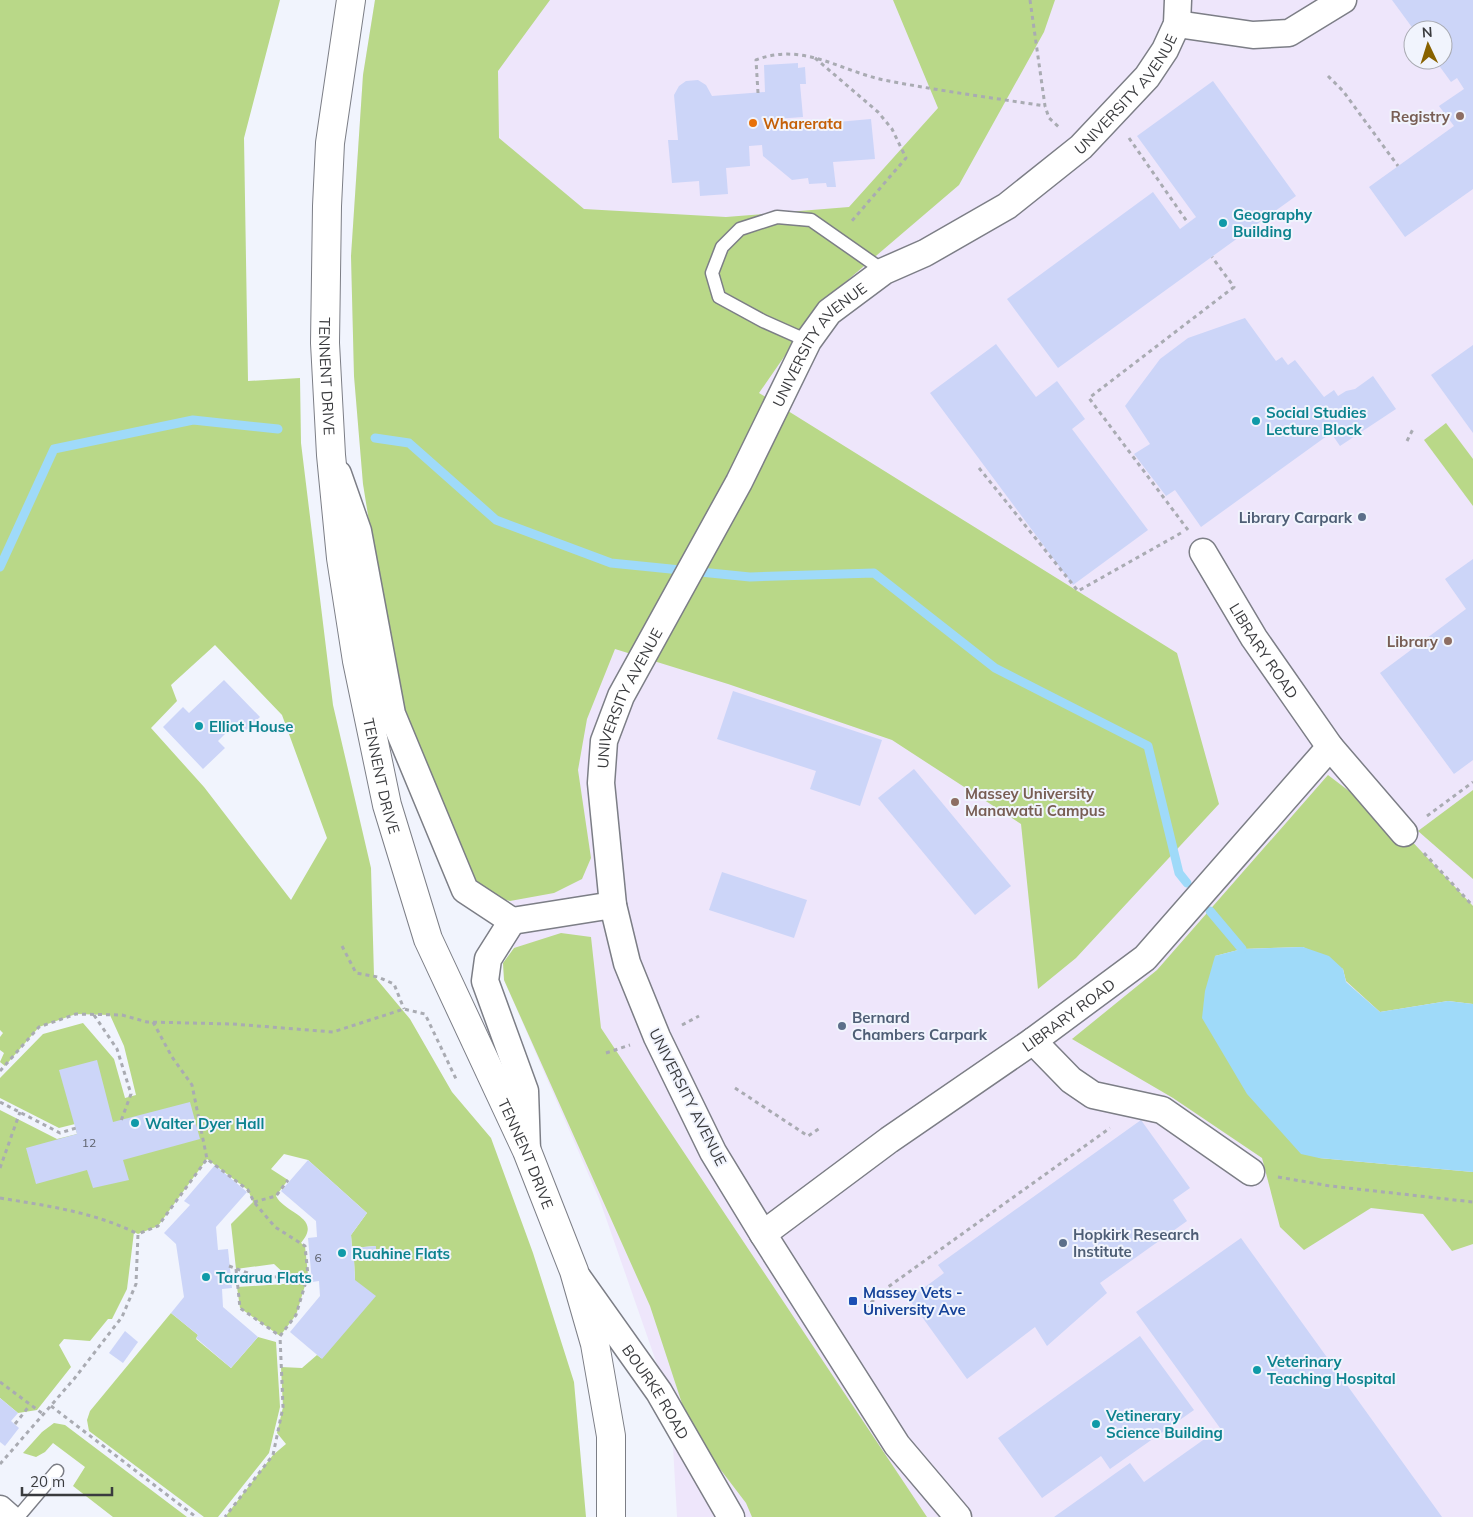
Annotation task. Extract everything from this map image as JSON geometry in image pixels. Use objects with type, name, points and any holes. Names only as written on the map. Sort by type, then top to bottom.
[{"type":"main road","name":"TENNENT DRIVE","points":[[350,0],[330,143],[324,343],[331,454],[341,558],[351,624],[387,805],[428,939],[527,1151],[574,1271],[595,1344],[611,1436],[611,1517]]},
{"type":"street","points":[[1178,12],[1253,35],[1289,33],[1343,0]]},
{"type":"street","name":"UNIVERSITY AVENUE","points":[[958,1517],[897,1445],[763,1234],[713,1152],[657,1037],[627,964],[613,905],[601,783],[604,741],[620,696],[739,482],[808,341],[829,312],[884,271],[925,253],[1007,206],[1081,147],[1147,77],[1165,50],[1178,12]]},
{"type":"street","points":[[331,454],[358,531],[392,714],[464,890],[512,921],[613,905]]},
{"type":"street","name":"LIBRARY ROAD","points":[[1203,552],[1254,638],[1330,747],[1404,833]]},
{"type":"street","name":"LIBRARY ROAD","points":[[763,1234],[889,1140],[1033,1041],[1145,958],[1330,747]]},
{"type":"street","points":[[512,921],[488,959],[485,981],[525,1091],[527,1151]]},
{"type":"street","points":[[1033,1041],[1071,1080],[1094,1095],[1162,1110],[1250,1172]]},
{"type":"street","name":"BOURKE ROAD","points":[[574,1271],[659,1392],[731,1517]]},
{"type":"street","points":[[0,1509],[9,1517]]},
{"type":"lane","points":[[808,341],[763,321],[719,297],[712,273],[722,247],[740,228],[777,216],[810,220],[884,271]]},
{"type":"lane","points":[[18,1517],[57,1471]]},
{"type":"path","points":[[1030,0],[1045,106],[1049,118],[1066,133]]},
{"type":"path","points":[[758,93],[756,60],[785,52],[813,56],[886,81],[1045,106]]},
{"type":"path","points":[[813,56],[878,112],[892,129],[906,158],[838,239]]},
{"type":"path","points":[[1328,76],[1343,91],[1398,166]]},
{"type":"path","points":[[1111,113],[1188,223]]},
{"type":"path","points":[[1203,552],[1188,529],[1089,398],[1234,287],[1212,257]]},
{"type":"path","points":[[1407,440],[1414,427]]},
{"type":"path","points":[[979,468],[1078,591],[1188,529]]},
{"type":"path","points":[[1473,782],[1404,833],[1473,906]]},
{"type":"path","points":[[1464,788],[1473,786]]},
{"type":"path","points":[[342,946],[356,973],[378,977],[394,984],[404,1010]]},
{"type":"path","points":[[0,1071],[39,1027],[76,1014],[122,1015],[153,1022],[233,1024],[333,1032],[404,1010],[425,1014],[456,1080]]},
{"type":"path","points":[[93,1014],[118,1049],[130,1094],[121,1121]]},
{"type":"path","points":[[153,1022],[172,1057],[192,1085],[207,1159],[248,1190],[254,1202],[275,1227],[305,1246],[308,1262],[308,1275],[296,1314],[280,1336],[283,1407],[273,1455],[224,1517]]},
{"type":"path","points":[[0,1062],[5,1066]]},
{"type":"path","points":[[735,1088],[808,1136],[820,1128]]},
{"type":"path","points":[[0,1102],[60,1133],[76,1128]]},
{"type":"path","points":[[865,1308],[888,1287],[1141,1106]]},
{"type":"path","points":[[0,1168],[20,1112]]},
{"type":"path","points":[[0,1198],[72,1210],[110,1220],[138,1234],[158,1226],[207,1159]]},
{"type":"path","points":[[1250,1172],[1330,1186],[1473,1202]]},
{"type":"path","points":[[254,1202],[276,1196],[288,1180]]},
{"type":"path","points":[[0,1464],[51,1406],[122,1317],[136,1284],[138,1234]]},
{"type":"path","points":[[230,1266],[261,1278],[308,1275]]},
{"type":"path","points":[[236,1269],[240,1308],[280,1336]]},
{"type":"path","points":[[0,1382],[43,1414]]},
{"type":"path","points":[[15,1424],[30,1405]]},
{"type":"path","points":[[51,1406],[196,1517]]},
{"type":"shaded area","name":"Massey University Manawatū Campus","points":[[375,0],[1473,0],[1473,1517],[677,1517],[672,1429],[659,1370],[600,1201],[504,980],[503,963],[514,948],[510,901],[482,893],[363,484],[354,376],[351,256],[363,75]]},
{"type":"green space","points":[[0,0],[280,0],[244,138],[248,381],[300,378],[301,443],[333,705],[371,868],[374,976],[410,1019],[452,1092],[491,1138],[533,1253],[574,1382],[586,1517],[225,1517],[273,1455],[286,1444],[277,1433],[283,1407],[281,1367],[302,1368],[317,1355],[321,1358],[355,1280],[354,1260],[376,1258],[375,1246],[352,1248],[351,1235],[367,1213],[308,1160],[284,1154],[271,1169],[288,1180],[276,1196],[300,1216],[308,1227],[307,1234],[301,1243],[305,1246],[308,1275],[288,1277],[274,1264],[236,1269],[231,1224],[253,1202],[248,1190],[207,1159],[158,1226],[138,1234],[134,1232],[127,1289],[112,1319],[108,1319],[90,1341],[64,1339],[59,1345],[71,1367],[37,1410],[18,1413],[0,1398],[0,1110],[57,1139],[77,1134],[75,1124],[59,1128],[0,1098],[0,1078],[43,1034],[83,1023],[114,1059],[125,1098],[136,1095],[124,1046],[110,1015],[76,1014],[39,1027],[5,1066],[0,1062],[4,1053],[0,1050],[0,1037],[3,1033],[0,1030]],"holes":[[[215,645],[282,715],[327,838],[291,900],[204,787],[151,728],[177,701],[171,685]]]},
{"type":"green space","points":[[375,0],[550,0],[498,71],[499,138],[584,209],[726,217],[849,207],[938,108],[893,0],[1055,0],[1044,32],[959,185],[822,302],[759,393],[1177,653],[1219,804],[1076,958],[1038,989],[1021,824],[892,740],[728,684],[615,649],[587,719],[578,770],[591,858],[582,879],[554,893],[510,901],[482,893],[462,864],[411,740],[380,590],[363,484],[354,376],[351,256],[363,75]]},
{"type":"green space","points":[[1446,423],[1473,459],[1473,506],[1424,440]]},
{"type":"green space","points":[[1328,775],[1404,833],[1473,906],[1473,1004],[1448,1001],[1380,1012],[1346,981],[1343,969],[1303,947],[1242,949],[1215,956],[1319,1158],[1473,1172],[1473,1244],[1452,1251],[1423,1214],[1371,1208],[1304,1250],[1280,1227],[1262,1158],[1173,1098],[1072,1039],[1157,970]]},
{"type":"green space","points":[[1473,790],[1473,879],[1418,831]]},
{"type":"green space","points":[[561,933],[591,937],[601,1028],[927,1517],[752,1517],[746,1503],[691,1431],[650,1306],[504,980],[503,963],[514,948]]},
{"type":"green space","points":[[307,1279],[296,1315],[280,1336],[240,1308],[237,1287],[284,1284],[288,1280]]},
{"type":"green space","points":[[171,1313],[198,1335],[196,1339],[231,1368],[258,1337],[276,1342],[280,1407],[269,1453],[218,1517],[204,1517],[89,1431],[87,1420],[90,1411]]},
{"type":"green space","points":[[54,1423],[65,1425],[187,1517],[113,1517],[73,1486],[85,1467],[53,1443],[45,1452],[36,1457],[23,1453],[42,1432]]},
{"type":"water","points":[[1303,947],[1329,956],[1343,969],[1346,982],[1380,1012],[1448,1001],[1473,1004],[1473,1172],[1319,1158],[1301,1154],[1247,1094],[1202,1018],[1205,991],[1215,956],[1242,949]]},
{"type":"building","name":"Registry","points":[[1392,0],[1473,0],[1473,189],[1405,237],[1369,187],[1454,126],[1439,106],[1464,89],[1457,78],[1451,82],[1442,70],[1453,70],[1453,20],[1407,20]]},
{"type":"building","points":[[798,63],[798,68],[805,67],[806,84],[800,84],[803,117],[775,119],[776,128],[781,128],[781,124],[792,123],[793,129],[837,125],[837,122],[871,119],[875,159],[833,162],[836,187],[827,187],[826,183],[809,184],[808,178],[792,180],[763,156],[762,145],[749,146],[750,166],[726,168],[728,194],[700,196],[699,181],[672,183],[668,140],[678,140],[674,95],[679,86],[686,81],[698,80],[706,85],[712,96],[765,92],[764,65]]},
{"type":"building","name":"Geography Building","points":[[1213,81],[1296,196],[1058,368],[1007,299],[1153,192],[1180,229],[1196,217],[1137,136]]},
{"type":"building","name":"Social Studies Lecture Block","points":[[1245,318],[1276,361],[1282,357],[1288,365],[1295,360],[1324,397],[1334,390],[1338,396],[1346,391],[1355,389],[1373,376],[1396,409],[1340,446],[1331,433],[1201,527],[1175,490],[1166,496],[1134,454],[1150,444],[1125,406],[1160,359],[1188,338]]},
{"type":"building","points":[[996,344],[1036,397],[1057,381],[1085,419],[1072,429],[1148,530],[1073,585],[930,393]]},
{"type":"building","points":[[1473,345],[1473,433],[1431,375]]},
{"type":"building","name":"Library","points":[[1473,559],[1473,760],[1454,774],[1380,673],[1466,609],[1445,579]]},
{"type":"building","name":"Elliot House","points":[[224,680],[260,717],[243,733],[235,724],[218,741],[225,748],[203,769],[163,727],[183,707],[189,713]]},
{"type":"building","points":[[733,691],[882,740],[860,806],[810,789],[816,771],[717,739]]},
{"type":"building","points":[[914,769],[1011,886],[975,915],[878,798]]},
{"type":"building","points":[[722,872],[807,900],[794,938],[709,910]]},
{"type":"building","name":"Walter Dyer Hall","points":[[97,1060],[113,1122],[190,1102],[200,1139],[123,1160],[129,1180],[93,1188],[87,1170],[36,1184],[26,1148],[77,1134],[59,1070]]},
{"type":"building","name":"Hopkirk Research Institute","points":[[1141,1120],[1190,1188],[1173,1200],[1187,1221],[1100,1283],[1107,1293],[1047,1346],[1035,1327],[967,1379],[909,1299],[944,1273],[938,1265]]},
{"type":"building","points":[[308,1160],[367,1213],[351,1235],[352,1248],[376,1246],[376,1258],[354,1260],[355,1280],[376,1296],[322,1359],[290,1332],[320,1296],[319,1281],[312,1282],[308,1238],[317,1237],[316,1221],[281,1191]]},
{"type":"building","points":[[215,1165],[247,1192],[216,1227],[218,1250],[228,1249],[232,1288],[222,1289],[223,1307],[258,1337],[231,1368],[196,1338],[198,1335],[171,1313],[184,1297],[176,1244],[164,1233],[190,1205],[184,1201]]},
{"type":"building","name":"Veterinary Teaching Hospital","points":[[1241,1238],[1442,1517],[1054,1517],[1130,1463],[1144,1482],[1220,1428],[1136,1312]]},
{"type":"building","points":[[125,1331],[138,1342],[123,1363],[109,1353]]},
{"type":"building","name":"Vetinerary Science Building","points":[[1140,1336],[1194,1410],[1110,1469],[1101,1456],[1042,1498],[998,1438]]},
{"type":"building","points":[[0,1398],[18,1413],[11,1421],[19,1428],[5,1446],[0,1442]]},
{"type":"waterway","points":[[0,567],[54,449],[193,420],[278,429]]},
{"type":"waterway","points":[[375,438],[409,443],[496,520],[611,563],[750,577],[874,573],[995,668],[1148,746],[1179,873],[1187,883]]},
{"type":"waterway","points":[[1210,911],[1242,949]]},
{"type":"place","name":"Registry","points":[[1460,116]]},
{"type":"place","name":"Wharerata","points":[[753,123]]},
{"type":"place","name":"Geography Building","points":[[1223,223]]},
{"type":"place","name":"Social Studies Lecture Block","points":[[1256,421]]},
{"type":"place","name":"Library Carpark","points":[[1362,517]]},
{"type":"place","name":"Library","points":[[1448,641]]},
{"type":"place","name":"Elliot House","points":[[199,726]]},
{"type":"place","name":"Massey University Manawatū Campus","points":[[955,802]]},
{"type":"place","name":"Bernard Chambers Carpark","points":[[842,1026]]},
{"type":"place","name":"Walter Dyer Hall","points":[[135,1123]]},
{"type":"place","name":"Hopkirk Research Institute","points":[[1063,1243]]},
{"type":"place","name":"Ruahine Flats","points":[[342,1253]]},
{"type":"place","name":"Tararua Flats","points":[[206,1277]]},
{"type":"place","name":"Massey Vets - University Ave","points":[[853,1301]]},
{"type":"place","name":"Veterinary Teaching Hospital","points":[[1257,1370]]},
{"type":"place","name":"Vetinerary Science Building","points":[[1096,1424]]}]
